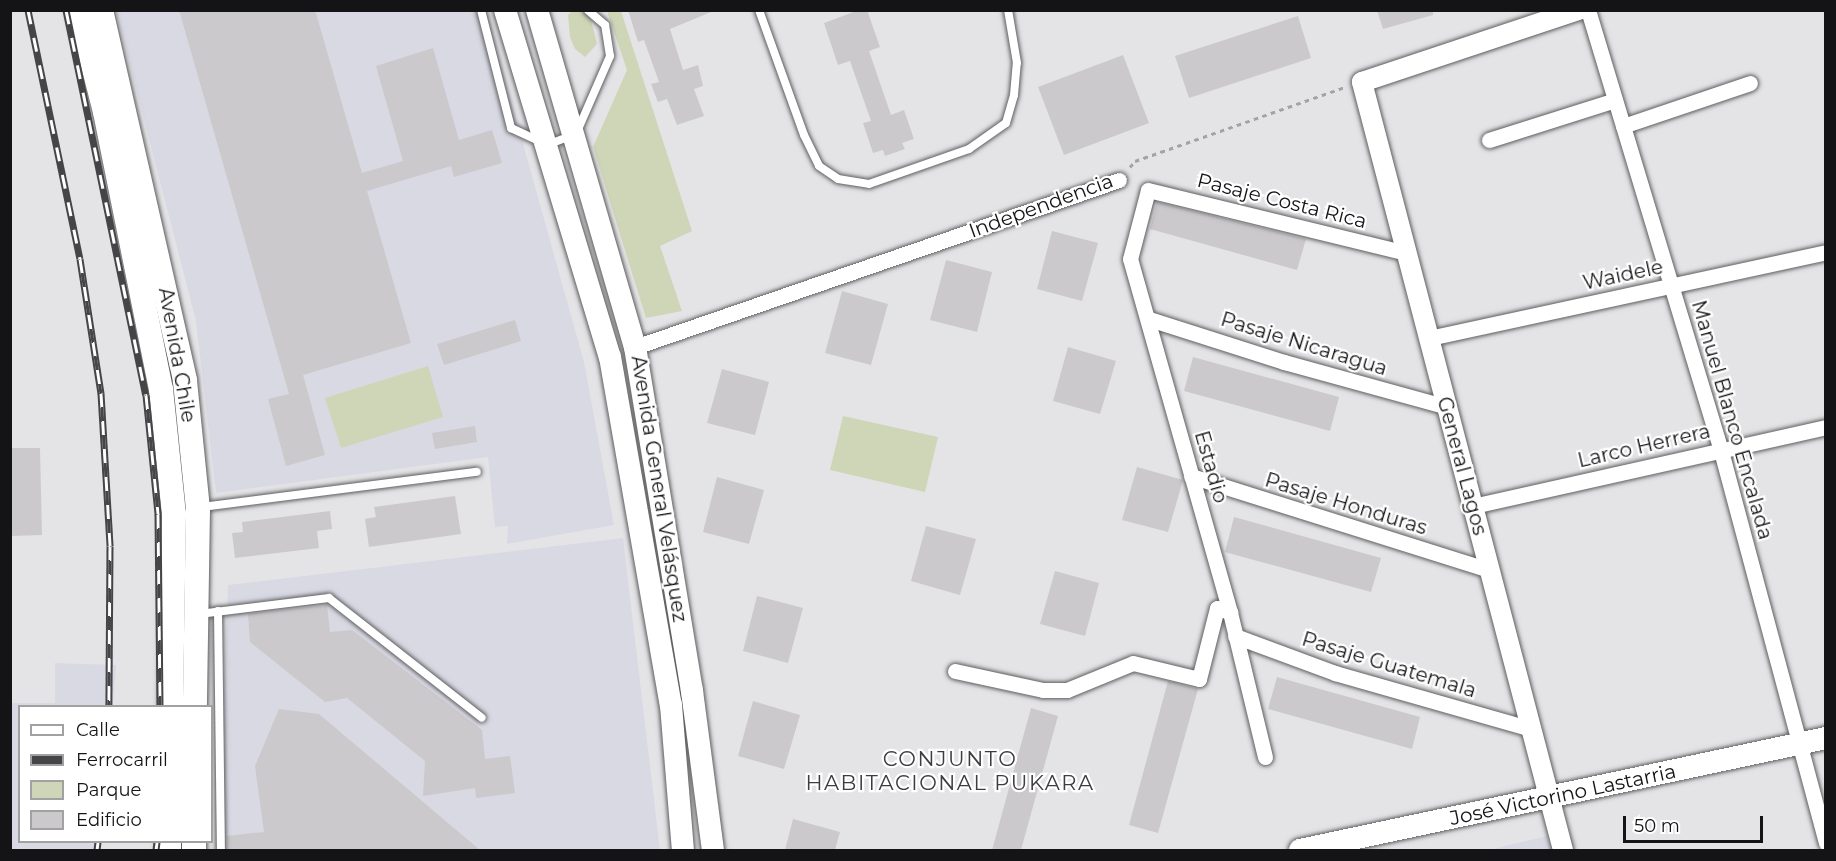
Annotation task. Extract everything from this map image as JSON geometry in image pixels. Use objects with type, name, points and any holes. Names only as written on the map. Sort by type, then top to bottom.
[{"type":"main road","name":"Avenida Chile","points":[[79,10],[105,112],[162,407],[174,514],[171,705]]},
{"type":"main road","name":"Avenida Chile","points":[[101,10],[188,403],[207,613],[195,705]]},
{"type":"main road","name":"Avenida General Velásquez","points":[[505,10],[611,364],[671,705],[683,850]]},
{"type":"main road","name":"Avenida General Velásquez","points":[[537,10],[576,134],[635,347],[692,691],[713,850]]},
{"type":"main road","points":[[162,407],[188,403]]},
{"type":"main road","name":"José Victorino Lastarria","points":[[1300,850],[1364,844],[1549,798],[1826,738]]},
{"type":"street","points":[[1362,81],[1578,10]]},
{"type":"street","name":"Manuel Blanco Encalada","points":[[1588,10],[1721,451],[1826,843]]},
{"type":"street","name":"General Lagos","points":[[1362,81],[1563,850]]},
{"type":"street","points":[[1623,126],[1750,83]]},
{"type":"street","points":[[1489,140],[1615,100]]},
{"type":"street","name":"Independencia","points":[[635,347],[1119,180]]},
{"type":"street","name":"Pasaje Costa Rica","points":[[1148,190],[1407,253]]},
{"type":"street","name":"Estadio","points":[[1148,190],[1130,259],[1149,319],[1230,612],[1265,757]]},
{"type":"street","name":"Waidele","points":[[1429,338],[1826,252]]},
{"type":"street","name":"Pasaje Nicaragua","points":[[1149,319],[1284,362],[1447,407]]},
{"type":"street","name":"Larco Herrera","points":[[1473,506],[1826,427]]},
{"type":"street","name":"Pasaje Honduras","points":[[1191,476],[1490,570]]},
{"type":"street","points":[[955,670],[1043,690],[1067,690],[1133,663],[1199,679],[1217,608],[1230,612]]},
{"type":"street","name":"Pasaje Guatemala","points":[[1235,636],[1335,674],[1531,729]]},
{"type":"lane","points":[[482,10],[511,128],[547,145],[576,134],[610,56],[605,25],[588,10]]},
{"type":"lane","points":[[759,10],[804,135],[819,166],[838,179],[869,184],[969,149],[1006,123],[1014,95],[1017,63],[1008,10]]},
{"type":"lane","points":[[198,508],[477,471]]},
{"type":"lane","points":[[212,705],[207,613],[329,598],[482,718]]},
{"type":"lane","points":[[213,715],[221,850]]},
{"type":"path","name":"Independencia","points":[[1119,180],[1135,161],[1362,81]]},
{"type":"shaded area","points":[[116,11],[486,11],[584,362],[614,525],[507,544],[508,526],[495,527],[488,457],[216,493],[196,321]]},
{"type":"shaded area","points":[[623,538],[660,850],[219,850],[228,585]]},
{"type":"shaded area","points":[[55,663],[116,665],[113,705],[18,705],[18,843],[97,843],[96,850],[11,850],[11,703],[55,703]]},
{"type":"shaded area","points":[[1547,836],[1551,850],[1489,850]]},
{"type":"green space","points":[[572,11],[586,13],[591,20],[597,44],[585,57],[575,49],[570,37],[568,15]]},
{"type":"green space","points":[[607,11],[621,11],[692,231],[660,246],[682,311],[646,318],[593,147],[627,70]]},
{"type":"green space","points":[[428,366],[443,417],[341,448],[325,398]]},
{"type":"green space","points":[[843,416],[938,437],[925,492],[830,470]]},
{"type":"building","points":[[179,10],[315,10],[362,173],[403,161],[376,66],[433,48],[459,140],[492,130],[502,163],[454,177],[451,166],[367,191],[411,343],[303,375],[325,455],[286,466],[268,399],[289,394]]},
{"type":"building","points":[[628,10],[716,10],[670,29],[683,70],[698,65],[703,86],[694,89],[704,116],[677,125],[667,99],[658,102],[651,84],[659,82],[644,40],[638,42]]},
{"type":"building","points":[[859,10],[867,10],[880,47],[869,51],[891,115],[904,110],[914,139],[902,143],[905,149],[885,156],[883,150],[873,153],[863,123],[871,121],[850,61],[838,65],[824,23]]},
{"type":"building","points":[[1377,10],[1433,10],[1433,15],[1383,29]]},
{"type":"building","points":[[1298,16],[1311,58],[1189,98],[1175,56]]},
{"type":"building","points":[[1123,55],[1149,123],[1064,155],[1038,87]]},
{"type":"building","points":[[1157,202],[1306,239],[1297,270],[1150,229]]},
{"type":"building","points":[[1052,231],[1098,243],[1082,301],[1037,289]]},
{"type":"building","points":[[946,260],[992,272],[977,332],[930,320]]},
{"type":"building","points":[[842,291],[888,304],[871,365],[825,353]]},
{"type":"building","points":[[515,320],[521,341],[444,365],[437,344]]},
{"type":"building","points":[[1068,347],[1116,361],[1100,414],[1053,401]]},
{"type":"building","points":[[1193,357],[1339,397],[1330,431],[1184,391]]},
{"type":"building","points":[[722,369],[769,382],[755,435],[707,423]]},
{"type":"building","points":[[475,426],[477,442],[435,449],[432,433]]},
{"type":"building","points":[[10,448],[40,448],[42,535],[10,536]]},
{"type":"building","points":[[1137,467],[1183,480],[1168,532],[1122,520]]},
{"type":"building","points":[[717,477],[764,490],[749,544],[703,532]]},
{"type":"building","points":[[455,496],[461,534],[369,547],[365,519],[376,517],[374,507]]},
{"type":"building","points":[[330,511],[332,529],[317,531],[319,548],[235,558],[232,533],[243,532],[242,522]]},
{"type":"building","points":[[1234,517],[1381,558],[1371,592],[1225,552]]},
{"type":"building","points":[[926,526],[976,539],[960,595],[911,581]]},
{"type":"building","points":[[1055,571],[1099,583],[1085,636],[1040,624]]},
{"type":"building","points":[[757,596],[803,608],[788,663],[743,651]]},
{"type":"building","points":[[327,605],[330,632],[352,630],[482,730],[485,759],[510,756],[515,793],[476,798],[475,788],[423,796],[425,761],[347,698],[325,702],[250,642],[248,614]]},
{"type":"building","points":[[1277,677],[1420,717],[1412,749],[1268,709]]},
{"type":"building","points":[[1168,681],[1198,689],[1158,833],[1129,825]]},
{"type":"building","points":[[753,701],[800,715],[784,769],[738,756]]},
{"type":"building","points":[[1031,708],[1058,716],[1021,850],[992,850]]},
{"type":"building","points":[[279,709],[319,714],[480,850],[227,850],[227,836],[264,832],[255,766]]},
{"type":"building","points":[[793,819],[840,832],[835,850],[785,850]]},
{"type":"railway","points":[[28,10],[80,259],[101,393],[110,546],[109,705]]},
{"type":"railway","points":[[66,10],[146,395],[158,514],[160,705]]},
{"type":"railway","points":[[97,850],[98,843]]},
{"type":"railway","points":[[156,850],[157,843]]},
{"type":"district","name":"CONJUNTO HABITACIONAL PUKARA","points":[[950,771]]}]
